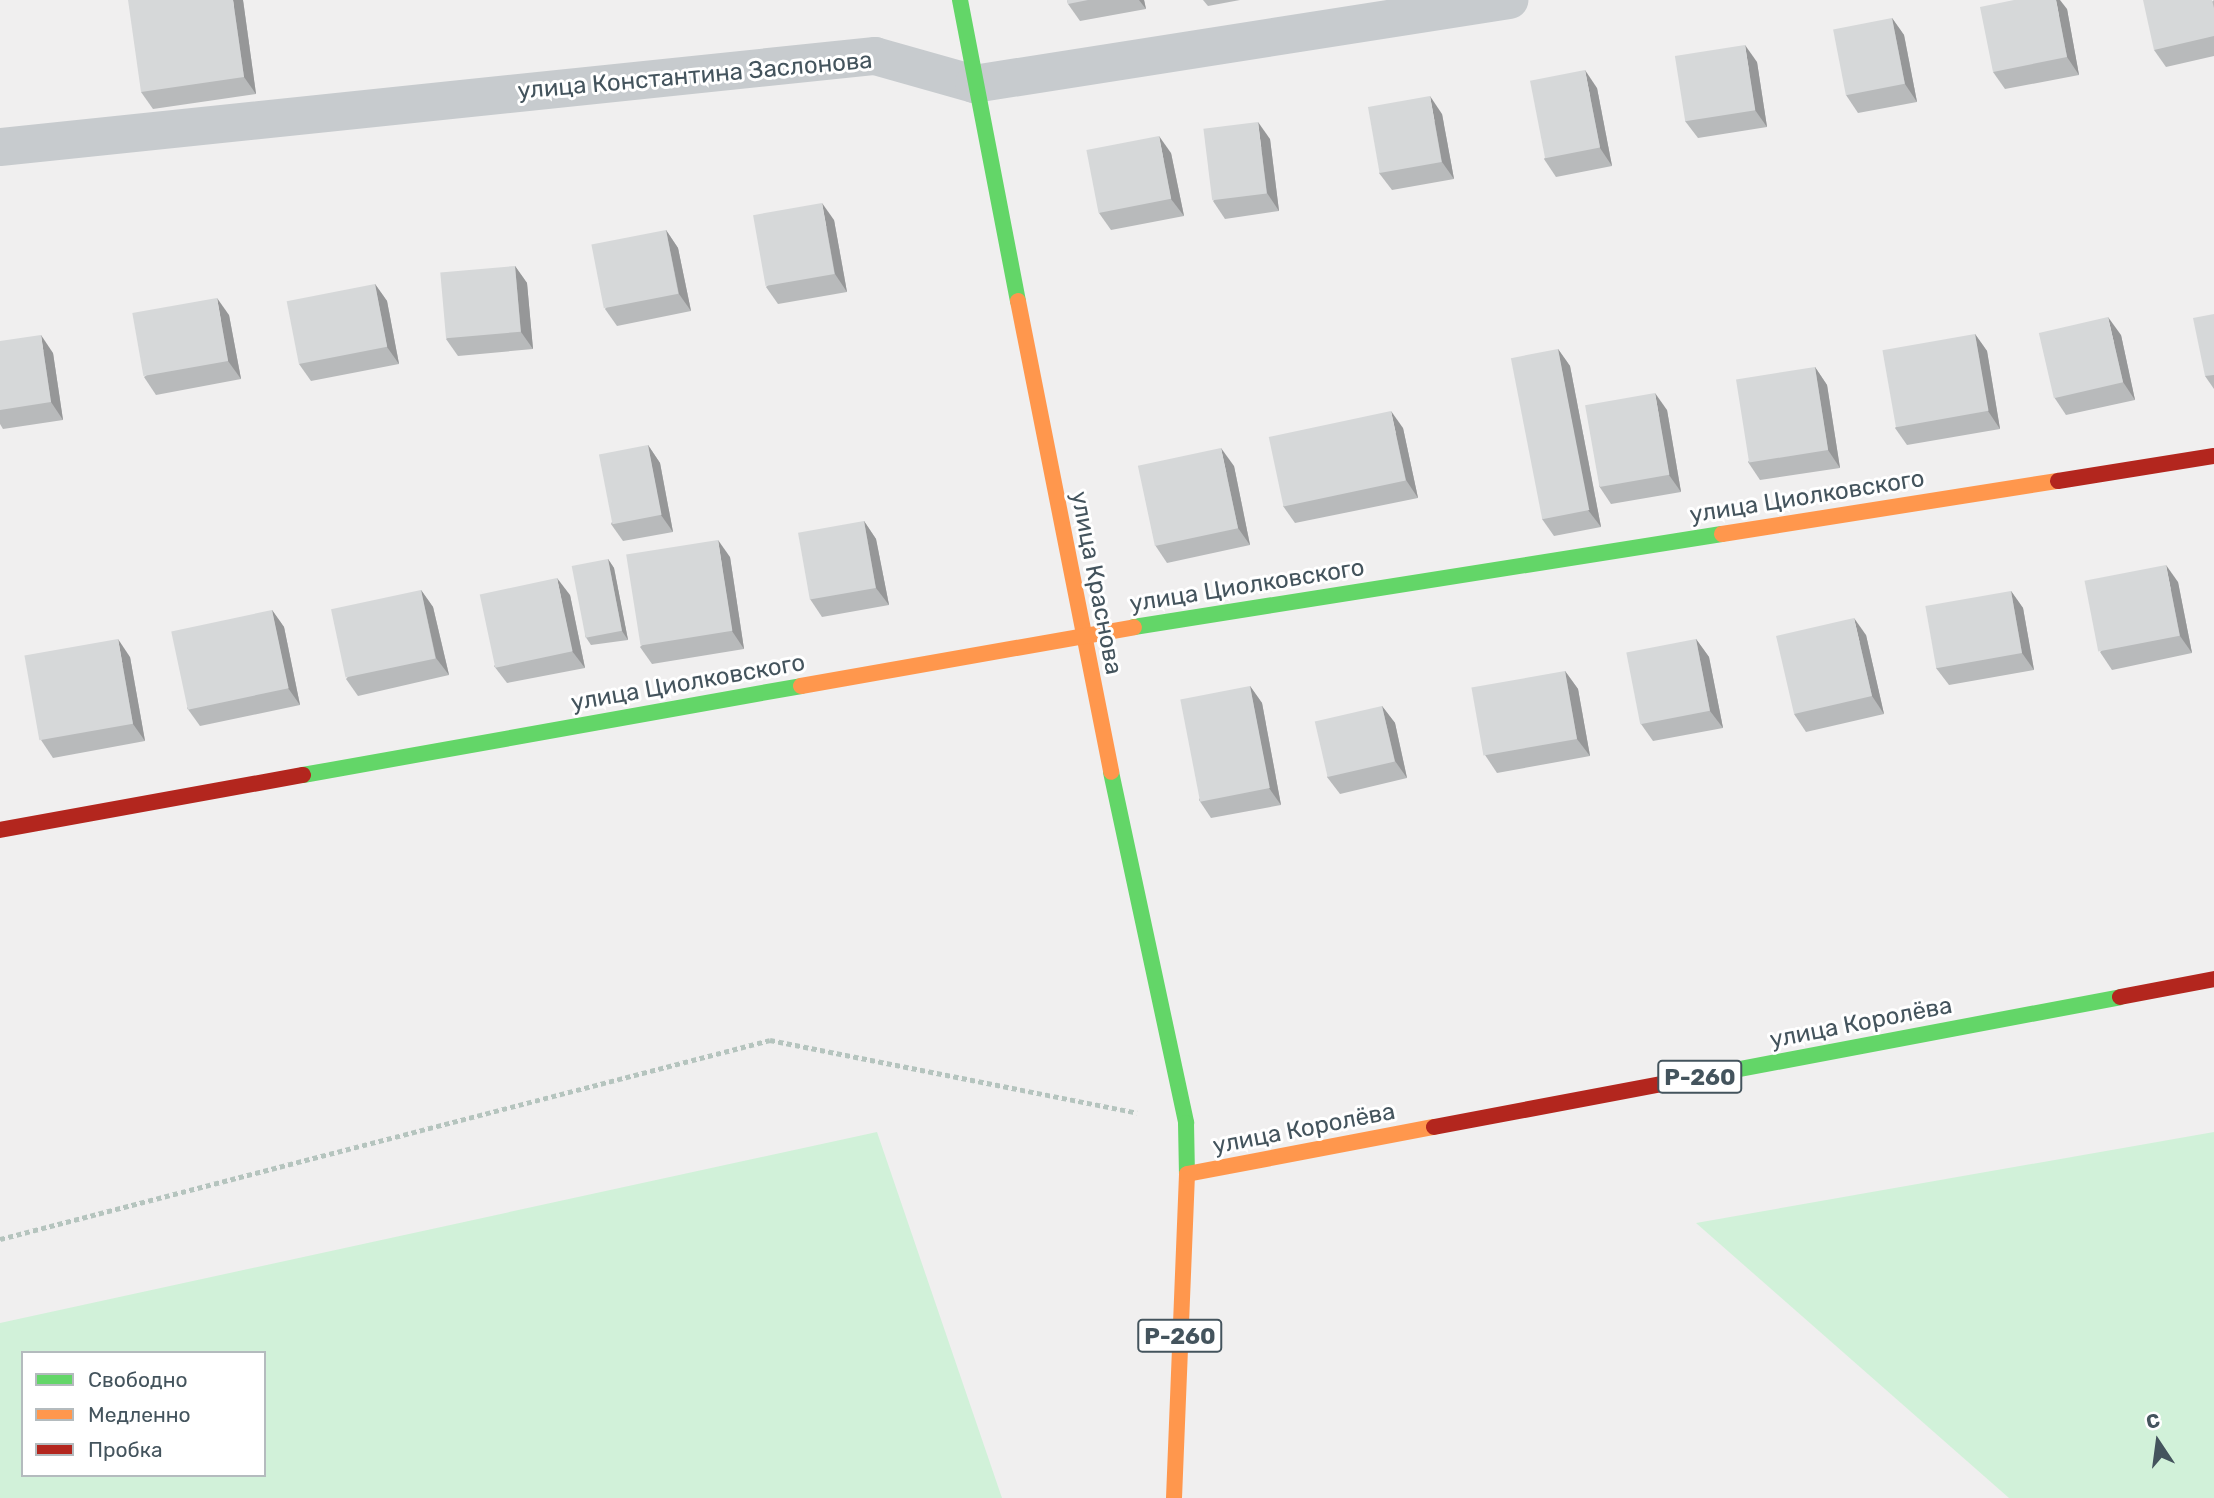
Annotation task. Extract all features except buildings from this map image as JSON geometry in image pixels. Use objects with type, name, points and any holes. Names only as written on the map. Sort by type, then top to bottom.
[{"type":"main road","name":"улица Краснова","points":[[960,0],[974,84],[1082,635],[1186,1123],[1187,1174]]},
{"type":"main road","name":"улица Циолковского","points":[[0,830],[1082,635],[2214,456]]},
{"type":"main road","name":"улица Королёва","points":[[1187,1174],[2214,979]]},
{"type":"main road","name":"Р-260","points":[[1174,1498],[1187,1174]]},
{"type":"street","name":"улица Константина Заслонова","points":[[0,147],[875,56],[974,84],[1509,0]]},
{"type":"path","points":[[0,1238],[770,1040],[1186,1123]]},
{"type":"green space","points":[[877,1132],[1002,1498],[0,1498],[0,1323]]},
{"type":"green space","points":[[2214,1132],[2214,1498],[2009,1498],[1696,1223]]},
{"type":"traffic: fast","points":[[960,0],[1018,301]]},
{"type":"traffic: fast","points":[[1134,627],[1722,534]]},
{"type":"traffic: fast","points":[[303,775],[801,686]]},
{"type":"traffic: fast","points":[[1111,772],[1186,1123],[1187,1174]]},
{"type":"traffic: fast","points":[[1703,1076],[2120,997]]},
{"type":"traffic: slow","points":[[1018,301],[1111,772]]},
{"type":"traffic: slow","points":[[1722,534],[2058,481]]},
{"type":"traffic: slow","points":[[801,686],[1134,627]]},
{"type":"traffic: slow","points":[[1174,1498],[1187,1174],[1434,1127]]},
{"type":"traffic: jam","points":[[2058,481],[2214,456]]},
{"type":"traffic: jam","points":[[0,830],[303,775]]},
{"type":"traffic: jam","points":[[2120,997],[2214,979]]},
{"type":"traffic: jam","points":[[1434,1127],[1703,1076]]}]
